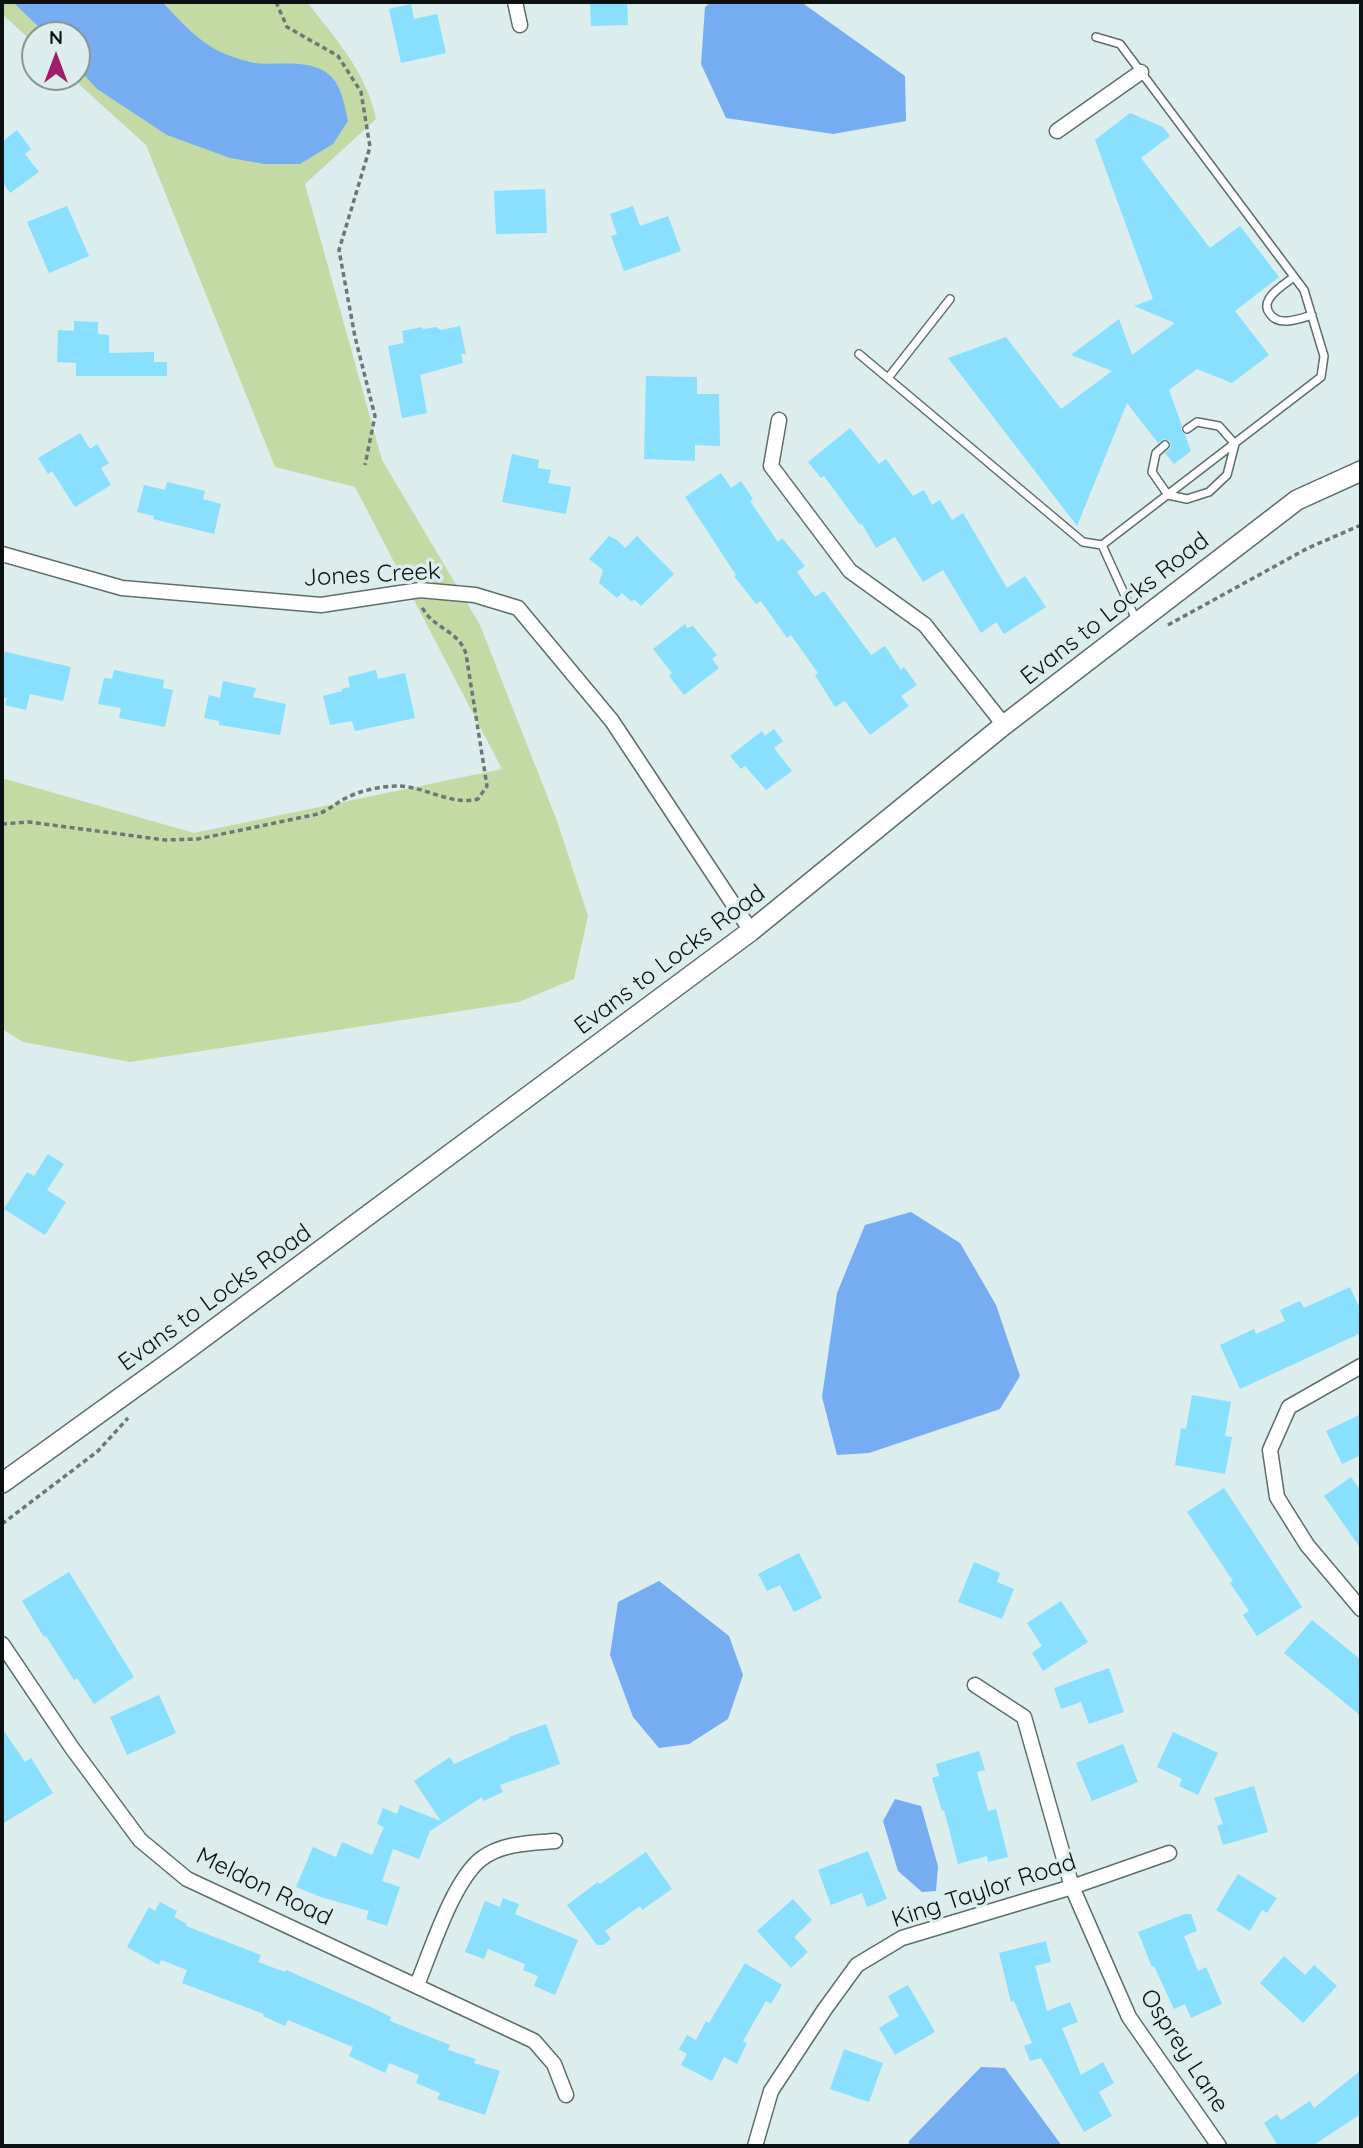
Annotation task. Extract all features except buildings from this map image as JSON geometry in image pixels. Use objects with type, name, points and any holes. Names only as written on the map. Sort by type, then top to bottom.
[{"type":"street","points":[[514,2],[520,25]]},
{"type":"street","points":[[1057,131],[1141,72]]},
{"type":"street","points":[[779,420],[771,466],[850,571],[925,625],[1004,724]]},
{"type":"street","name":"Evans to Locks Road","points":[[2,1483],[204,1337],[751,931],[1004,724],[1297,500],[1361,471]]},
{"type":"street","name":"Jones Creek","points":[[2,554],[122,588],[321,605],[420,590],[475,595],[517,608],[611,721],[751,931]]},
{"type":"street","points":[[1361,1366],[1289,1407],[1270,1450],[1277,1497],[1307,1545],[1361,1609]]},
{"type":"street","name":"Meldon Road","points":[[2,1644],[72,1748],[140,1840],[187,1879],[534,2041],[554,2064],[566,2095]]},
{"type":"street","name":"Osprey Lane","points":[[975,1685],[1024,1717],[1072,1887],[1129,2017],[1219,2146]]},
{"type":"street","points":[[417,1985],[459,1886],[481,1859],[515,1844],[555,1841]]},
{"type":"street","name":"King Taylor Road","points":[[755,2146],[771,2091],[825,2008],[857,1965],[902,1938],[1072,1887],[1169,1853]]},
{"type":"lane","points":[[859,354],[1083,542],[1102,545],[1321,377],[1324,356],[1304,290],[1120,44],[1096,37]]},
{"type":"lane","points":[[1294,276],[1271,296],[1267,302],[1267,311],[1272,318],[1281,321],[1312,315]]},
{"type":"lane","points":[[888,378],[950,299]]},
{"type":"lane","points":[[1187,429],[1197,422],[1219,426],[1235,444]]},
{"type":"lane","points":[[1165,445],[1156,453],[1152,472],[1168,495],[1187,499],[1209,492],[1227,475],[1235,444]]},
{"type":"lane","points":[[1102,545],[1137,622]]},
{"type":"path","points":[[276,2],[287,27],[338,57],[361,92],[370,148],[339,250],[355,337],[375,416],[365,465]]},
{"type":"path","points":[[2,824],[51,825],[165,840],[198,839],[318,814],[346,798],[383,788],[399,786],[420,789],[459,801],[478,799],[487,786],[466,654],[457,637],[428,618],[421,605],[420,590]]},
{"type":"green space","points":[[2,2],[307,2],[358,71],[372,102],[376,119],[305,184],[382,460],[480,625],[557,821],[588,916],[574,979],[519,1002],[130,1062],[23,1042],[2,1029],[2,778],[194,833],[502,769],[355,487],[275,467],[146,145],[86,91],[91,91],[91,21],[21,21],[21,31],[2,14]]},
{"type":"water","points":[[13,2],[162,2],[200,39],[218,51],[254,63],[308,65],[327,73],[340,90],[348,121],[333,144],[300,164],[264,164],[230,158],[167,135],[97,89],[91,82],[91,21],[33,21]]},
{"type":"water","points":[[711,2],[801,2],[905,76],[906,121],[833,134],[726,118],[701,64],[705,7]]},
{"type":"water","points":[[911,1212],[960,1243],[996,1305],[1020,1376],[1000,1409],[869,1453],[837,1455],[822,1397],[837,1293],[865,1225]]},
{"type":"water","points":[[659,1581],[729,1636],[743,1675],[728,1719],[689,1744],[659,1748],[633,1717],[610,1655],[618,1602]]},
{"type":"water","points":[[895,1799],[921,1806],[938,1866],[936,1891],[922,1892],[898,1871],[883,1821]]},
{"type":"water","points":[[981,2067],[1005,2068],[1062,2146],[909,2146],[909,2141]]}]
